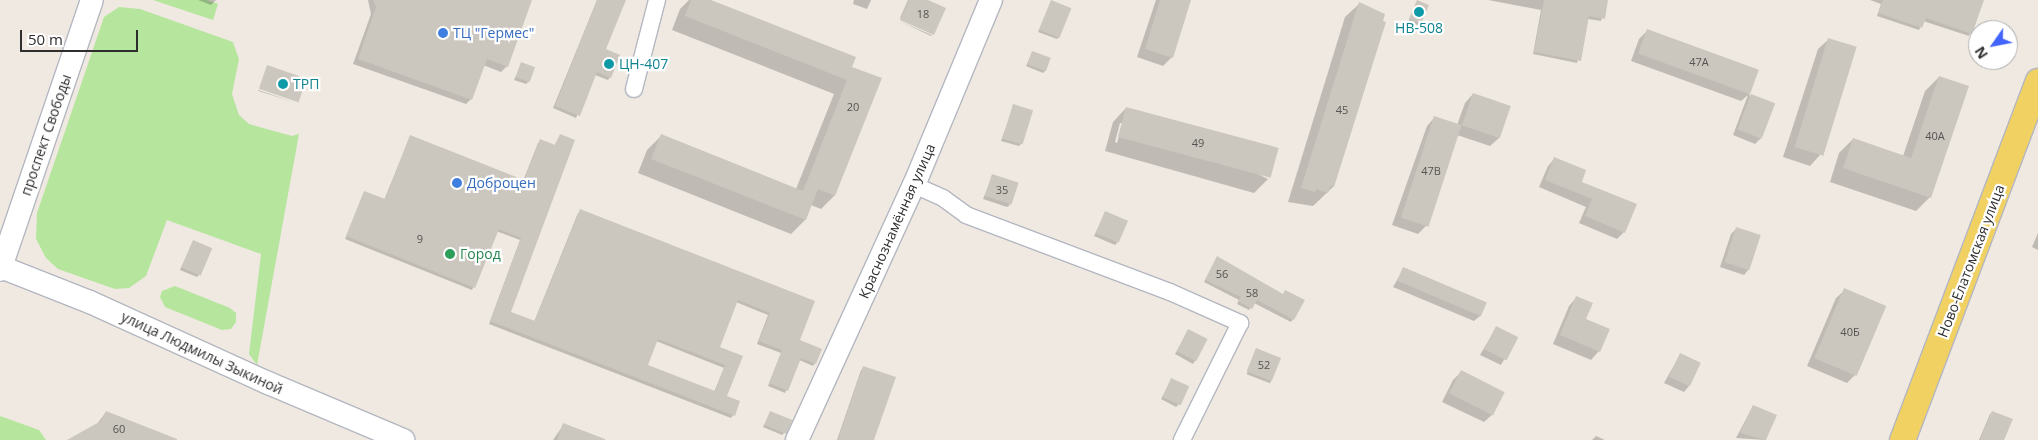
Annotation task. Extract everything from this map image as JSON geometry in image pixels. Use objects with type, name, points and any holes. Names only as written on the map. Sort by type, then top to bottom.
[{"type":"main road","name":"Ново-Елатомская улица","points":[[1902,440],[2038,81]]},
{"type":"street","name":"проспект Свободы","points":[[0,268],[92,0]]},
{"type":"street","points":[[634,89],[657,0]]},
{"type":"street","name":"Краснознамённая улица","points":[[797,440],[914,185],[991,0]]},
{"type":"street","points":[[914,185],[943,198],[966,215],[1143,281],[1240,323],[1182,440]]},
{"type":"street","name":"улица Людмилы Зыкиной","points":[[0,268],[90,302],[276,387],[403,440]]},
{"type":"green space","points":[[153,0],[207,0],[218,4],[213,20]]},
{"type":"green space","points":[[119,7],[140,9],[233,42],[239,59],[232,94],[239,115],[249,124],[292,136],[299,134],[257,365],[249,354],[261,254],[167,220],[146,276],[129,288],[115,289],[58,269],[46,258],[36,239],[37,213],[104,17]]},
{"type":"green space","points":[[175,286],[230,308],[236,313],[236,322],[231,329],[222,330],[165,307],[160,297],[162,291]]},
{"type":"green space","points":[[0,416],[39,430],[46,440],[0,440]]},
{"type":"building","name":"ТЦ \"Гермес\"","points":[[373,0],[532,0],[508,67],[487,59],[472,100],[358,59],[376,7]]},
{"type":"building","points":[[597,0],[626,0],[606,49],[620,55],[611,78],[597,72],[580,116],[555,106]]},
{"type":"building","points":[[691,0],[711,0],[856,57],[852,67],[882,78],[835,196],[818,189],[806,220],[651,159],[661,134],[803,191],[847,80],[685,16]]},
{"type":"building","points":[[909,0],[928,0],[946,8],[934,35],[900,20]]},
{"type":"building","points":[[1051,0],[1071,8],[1059,38],[1039,30]]},
{"type":"building","points":[[1160,0],[1191,0],[1173,58],[1145,49]]},
{"type":"building","name":"НВ-508","points":[[1417,0],[1429,5],[1421,23],[1409,18]]},
{"type":"building","points":[[1544,0],[1608,0],[1605,19],[1589,16],[1581,61],[1534,52]]},
{"type":"building","points":[[1883,0],[1984,0],[1977,20],[1968,20],[1968,33],[1926,18],[1922,28],[1878,13]]},
{"type":"building","points":[[1359,2],[1385,14],[1383,21],[1386,22],[1334,187],[1330,186],[1328,193],[1316,189],[1315,192],[1301,188]]},
{"type":"building","points":[[1647,29],[1759,70],[1750,94],[1638,53]]},
{"type":"building","points":[[1828,38],[1857,47],[1823,156],[1795,147]]},
{"type":"building","points":[[1032,51],[1051,58],[1046,71],[1027,64]]},
{"type":"building","points":[[521,62],[535,67],[530,82],[516,77]]},
{"type":"building","name":"ТРП","points":[[267,65],[307,79],[299,102],[259,89]]},
{"type":"building","points":[[1939,76],[1969,86],[1931,198],[1843,168],[1853,138],[1911,158]]},
{"type":"building","points":[[1473,93],[1511,106],[1500,138],[1462,125]]},
{"type":"building","points":[[1751,94],[1775,103],[1762,139],[1737,129]]},
{"type":"building","points":[[1013,104],[1033,110],[1023,145],[1002,138]]},
{"type":"building","points":[[1126,107],[1279,148],[1271,178],[1118,137]]},
{"type":"building","points":[[1434,116],[1462,125],[1429,227],[1401,218]]},
{"type":"building","points":[[560,134],[575,140],[511,312],[535,321],[580,209],[815,301],[800,340],[822,349],[816,364],[801,358],[788,391],[769,383],[782,350],[759,341],[770,313],[738,300],[720,347],[743,356],[727,396],[740,401],[735,416],[490,321],[521,238],[499,229],[475,288],[346,236],[364,191],[385,199],[410,135],[524,180],[540,139],[555,145]],"holes":[[[658,339],[725,365],[715,391],[648,365]]]},
{"type":"building","points":[[1554,157],[1586,170],[1582,182],[1637,204],[1625,233],[1585,216],[1592,199],[1545,180]]},
{"type":"building","points":[[992,174],[1019,183],[1012,205],[985,196]]},
{"type":"building","points":[[1105,211],[1128,221],[1119,243],[1096,233]]},
{"type":"building","points":[[1736,227],[1761,235],[1749,270],[1725,262]]},
{"type":"building","points":[[193,240],[212,248],[201,276],[181,268]]},
{"type":"building","points":[[1217,256],[1283,294],[1285,290],[1305,300],[1294,320],[1257,300],[1252,309],[1238,301],[1241,297],[1205,280]]},
{"type":"building","points":[[1403,267],[1487,303],[1481,316],[1397,281]]},
{"type":"building","points":[[1844,288],[1886,306],[1857,376],[1814,358]]},
{"type":"building","points":[[1576,296],[1593,303],[1586,319],[1610,329],[1600,352],[1560,335]]},
{"type":"building","points":[[1496,326],[1518,337],[1506,361],[1484,349]]},
{"type":"building","points":[[1188,329],[1208,339],[1196,361],[1177,351]]},
{"type":"building","points":[[1256,348],[1281,358],[1272,381],[1247,371]]},
{"type":"building","points":[[1680,353],[1701,363],[1690,386],[1669,377]]},
{"type":"building","points":[[863,366],[896,377],[874,440],[838,440]]},
{"type":"building","points":[[1461,370],[1505,392],[1493,415],[1449,393]]},
{"type":"building","points":[[1171,378],[1189,386],[1181,405],[1162,397]]},
{"type":"building","points":[[1753,405],[1777,415],[1766,440],[1740,433]]},
{"type":"building","points":[[106,411],[177,440],[67,440],[101,421]]},
{"type":"building","points":[[770,411],[792,420],[787,434],[764,425]]},
{"type":"building","points":[[1992,411],[2013,419],[2004,440],[1980,440]]},
{"type":"building","points":[[563,423],[605,439],[605,440],[557,440]]},
{"type":"place","name":"НВ-508","points":[[1419,12]]},
{"type":"place","name":"ТЦ \"Гермес\"","points":[[443,33]]},
{"type":"place","name":"ЦН-407","points":[[609,64]]},
{"type":"place","name":"ТРП","points":[[283,84]]},
{"type":"place","name":"Доброцен","points":[[457,183]]},
{"type":"place","name":"Город","points":[[450,254]]}]
